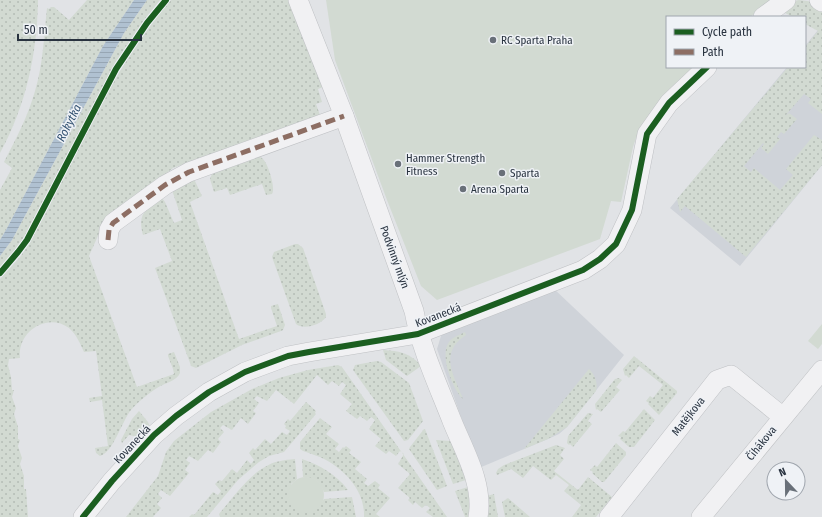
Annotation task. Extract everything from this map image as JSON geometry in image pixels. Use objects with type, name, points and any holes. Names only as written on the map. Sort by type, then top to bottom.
[{"type":"street","name":"Podvinný mlýn","points":[[298,0],[344,116],[414,311],[418,334],[431,369],[476,479],[480,507],[478,517]]},
{"type":"street","points":[[764,16],[786,0]]},
{"type":"street","name":"Kovanecká","points":[[83,517],[112,481],[154,434],[190,405],[227,381],[245,372],[288,356],[418,334],[583,270],[600,258],[616,244],[632,210],[647,134],[669,103],[706,68]]},
{"type":"street","points":[[108,240],[109,230],[113,223],[174,180],[198,169],[344,116]]},
{"type":"street","name":"Čihákova","points":[[701,517],[822,370]]},
{"type":"street","name":"Matějkova","points":[[609,517],[716,380],[731,375],[783,416]]},
{"type":"shaded area","points":[[0,0],[38,0],[35,40],[28,79],[17,117],[0,153]]},
{"type":"shaded area","points":[[87,0],[134,0],[103,46],[0,240],[0,190],[12,168],[4,162],[25,118],[38,81],[42,61],[47,8],[49,9],[54,7],[69,20]]},
{"type":"shaded area","points":[[147,0],[160,0],[144,20],[115,63],[20,244],[0,268],[0,256],[12,240],[124,33]]},
{"type":"shaded area","points":[[171,0],[289,0],[323,87],[318,89],[322,102],[316,104],[320,115],[173,168],[113,215],[101,229],[89,256],[137,387],[174,374],[168,354],[174,352],[180,367],[180,373],[176,378],[157,388],[143,398],[131,410],[109,449],[105,454],[100,456],[96,453],[95,448],[108,446],[102,400],[90,402],[89,398],[102,396],[96,351],[84,352],[74,333],[69,328],[60,324],[52,322],[35,327],[23,340],[20,349],[20,358],[9,359],[8,365],[12,390],[14,390],[12,397],[16,408],[14,414],[18,427],[18,439],[20,440],[18,446],[22,458],[20,464],[24,476],[24,489],[26,489],[28,517],[0,517],[0,279],[20,257],[30,242],[94,117],[129,56],[149,27]]},
{"type":"shaded area","name":"Sparta","points":[[326,0],[772,0],[751,16],[666,16],[666,68],[695,68],[645,121],[633,147],[621,202],[611,201],[600,239],[437,300],[421,286],[335,60]]},
{"type":"shaded area","points":[[799,0],[815,2],[822,5],[822,114],[808,103],[811,99],[804,94],[785,116],[789,113],[797,119],[784,134],[781,132],[777,137],[780,139],[768,154],[761,148],[764,144],[763,143],[744,166],[751,172],[754,168],[780,190],[793,175],[786,169],[814,135],[822,140],[822,165],[746,257],[685,206],[680,212],[677,199],[787,68],[806,68],[806,46],[818,31],[806,25],[806,16],[791,16],[779,10],[790,2]]},
{"type":"shaded area","points":[[818,30],[822,34],[822,165],[740,266],[670,208],[786,68],[806,68],[806,45]]},
{"type":"shaded area","points":[[257,156],[263,159],[269,171],[273,187],[272,194],[266,195],[262,184],[230,195],[227,188],[214,192],[210,179],[213,171]]},
{"type":"shaded area","points":[[194,179],[202,196],[190,202],[239,339],[277,326],[271,306],[278,304],[285,325],[281,331],[242,345],[196,368],[191,366],[155,268],[172,261],[160,229],[143,235],[141,228],[141,221],[144,212],[151,205],[162,198],[174,223],[182,220],[172,190]]},
{"type":"shaded area","points":[[298,244],[303,248],[326,314],[324,320],[307,327],[296,324],[272,257],[274,252]]},
{"type":"shaded area","points":[[553,288],[624,355],[567,427],[559,434],[479,468],[437,349],[441,336],[451,326]]},
{"type":"shaded area","points":[[822,324],[822,344],[818,349],[808,341]]},
{"type":"shaded area","points":[[465,332],[466,335],[457,342],[452,349],[450,357],[453,373],[463,399],[455,388],[448,372],[446,363],[446,348],[454,337]]},
{"type":"shaded area","points":[[383,350],[409,355],[421,366],[407,376],[386,360]]},
{"type":"shaded area","points":[[634,356],[677,391],[659,415],[646,401],[650,396],[653,398],[663,385],[639,366],[629,378],[626,375],[625,376],[623,369]]},
{"type":"shaded area","points":[[377,361],[381,362],[409,383],[423,421],[408,440],[404,441],[353,370],[355,365]]},
{"type":"shaded area","points":[[338,365],[342,367],[402,452],[400,451],[396,456],[389,451],[386,454],[375,446],[381,439],[369,429],[375,420],[371,417],[367,421],[360,416],[357,419],[346,411],[352,404],[340,394],[346,385],[342,382],[339,386],[332,381],[328,385],[317,375],[294,404],[276,390],[267,401],[257,396],[254,399],[259,403],[253,411],[256,413],[248,424],[241,418],[232,430],[223,425],[220,428],[224,432],[218,439],[221,442],[213,453],[208,450],[198,461],[189,456],[186,460],[190,463],[185,470],[189,473],[170,496],[161,490],[158,494],[162,498],[157,504],[161,508],[153,517],[126,517],[158,476],[166,452],[174,441],[211,412],[252,389],[279,378],[308,370]]},
{"type":"shaded area","points":[[589,369],[596,379],[596,391],[567,427],[548,439],[524,449]]},
{"type":"shaded area","points":[[619,378],[622,380],[616,387],[620,390],[601,412],[597,409],[596,410],[595,404],[615,379]]},
{"type":"shaded area","points":[[306,402],[316,411],[316,414],[284,452],[269,456],[259,462],[238,480],[207,517],[189,517],[192,514],[194,515],[213,492],[218,495],[221,491],[215,484],[219,480],[222,481],[232,469],[237,473],[247,460],[251,464],[254,460],[249,453],[253,448],[255,450],[265,439],[271,444],[282,432],[287,435],[290,431],[285,428],[286,426],[284,424],[288,419],[290,421]]},
{"type":"shaded area","points":[[644,409],[655,420],[634,447],[629,447],[620,439],[621,437],[618,436],[623,431],[625,432]]},
{"type":"shaded area","points":[[139,411],[148,422],[151,429],[142,438],[129,435],[122,443],[121,440],[132,419]]},
{"type":"shaded area","points":[[588,413],[593,414],[588,421],[592,424],[573,447],[570,444],[569,445],[567,443],[568,436]]},
{"type":"shaded area","points":[[320,418],[332,427],[326,434],[339,444],[335,449],[339,452],[346,446],[351,450],[349,453],[361,462],[355,469],[367,479],[364,483],[368,486],[375,481],[380,485],[378,488],[390,498],[376,514],[380,517],[364,517],[364,508],[358,491],[341,470],[326,460],[300,449],[300,442]]},
{"type":"shaded area","points":[[424,429],[447,486],[437,490],[409,449]]},
{"type":"shaded area","points":[[436,440],[451,441],[466,480],[453,484]]},
{"type":"shaded area","points":[[616,443],[626,452],[626,455],[604,482],[602,482],[590,470],[595,465],[597,467]]},
{"type":"shaded area","points":[[556,445],[565,448],[560,455],[564,459],[554,471],[578,490],[588,477],[612,497],[596,517],[572,517],[581,505],[564,491],[569,485],[556,475],[551,480],[533,466],[523,478],[511,469],[497,475],[496,473],[498,469],[504,465]]},
{"type":"shaded area","points":[[403,455],[447,517],[433,517],[426,512],[430,508],[426,505],[422,508],[415,502],[413,505],[408,500],[410,498],[398,488],[410,474],[398,464]]},
{"type":"shaded area","points":[[295,459],[297,479],[291,484],[313,511],[319,507],[324,499],[352,497],[356,517],[220,517],[219,514],[235,495],[259,471],[276,462]]},
{"type":"shaded area","points":[[302,459],[328,471],[348,490],[324,492],[321,485],[314,479],[303,477]]},
{"type":"shaded area","points":[[310,477],[319,482],[323,488],[323,502],[319,508],[310,513],[302,513],[293,508],[289,502],[288,491],[293,482],[299,478]]},
{"type":"shaded area","points":[[468,487],[470,505],[468,517],[465,517],[455,491]]},
{"type":"shaded area","points":[[494,494],[498,517],[486,517],[487,496]]},
{"type":"shaded area","points":[[508,498],[530,517],[505,517],[502,502]]},
{"type":"water","name":"Rokytka","points":[[134,0],[147,0],[124,33],[12,240],[0,256],[0,240],[103,46]]},
{"type":"marked path","points":[[108,240],[109,230],[113,223],[165,185],[189,172],[344,116]]},
{"type":"cycle path","points":[[0,273],[27,240],[116,69],[147,23],[166,0]]},
{"type":"cycle path","points":[[83,517],[112,481],[154,435],[176,416],[209,392],[245,372],[288,356],[418,334],[583,270],[600,259],[616,244],[632,210],[647,134],[669,103],[706,68]]},
{"type":"place","name":"RC Sparta Praha","points":[[493,40]]},
{"type":"place","name":"Hammer Strength Fitness","points":[[398,164]]},
{"type":"place","name":"Sparta","points":[[502,173]]},
{"type":"place","name":"Arena Sparta","points":[[463,189]]}]
